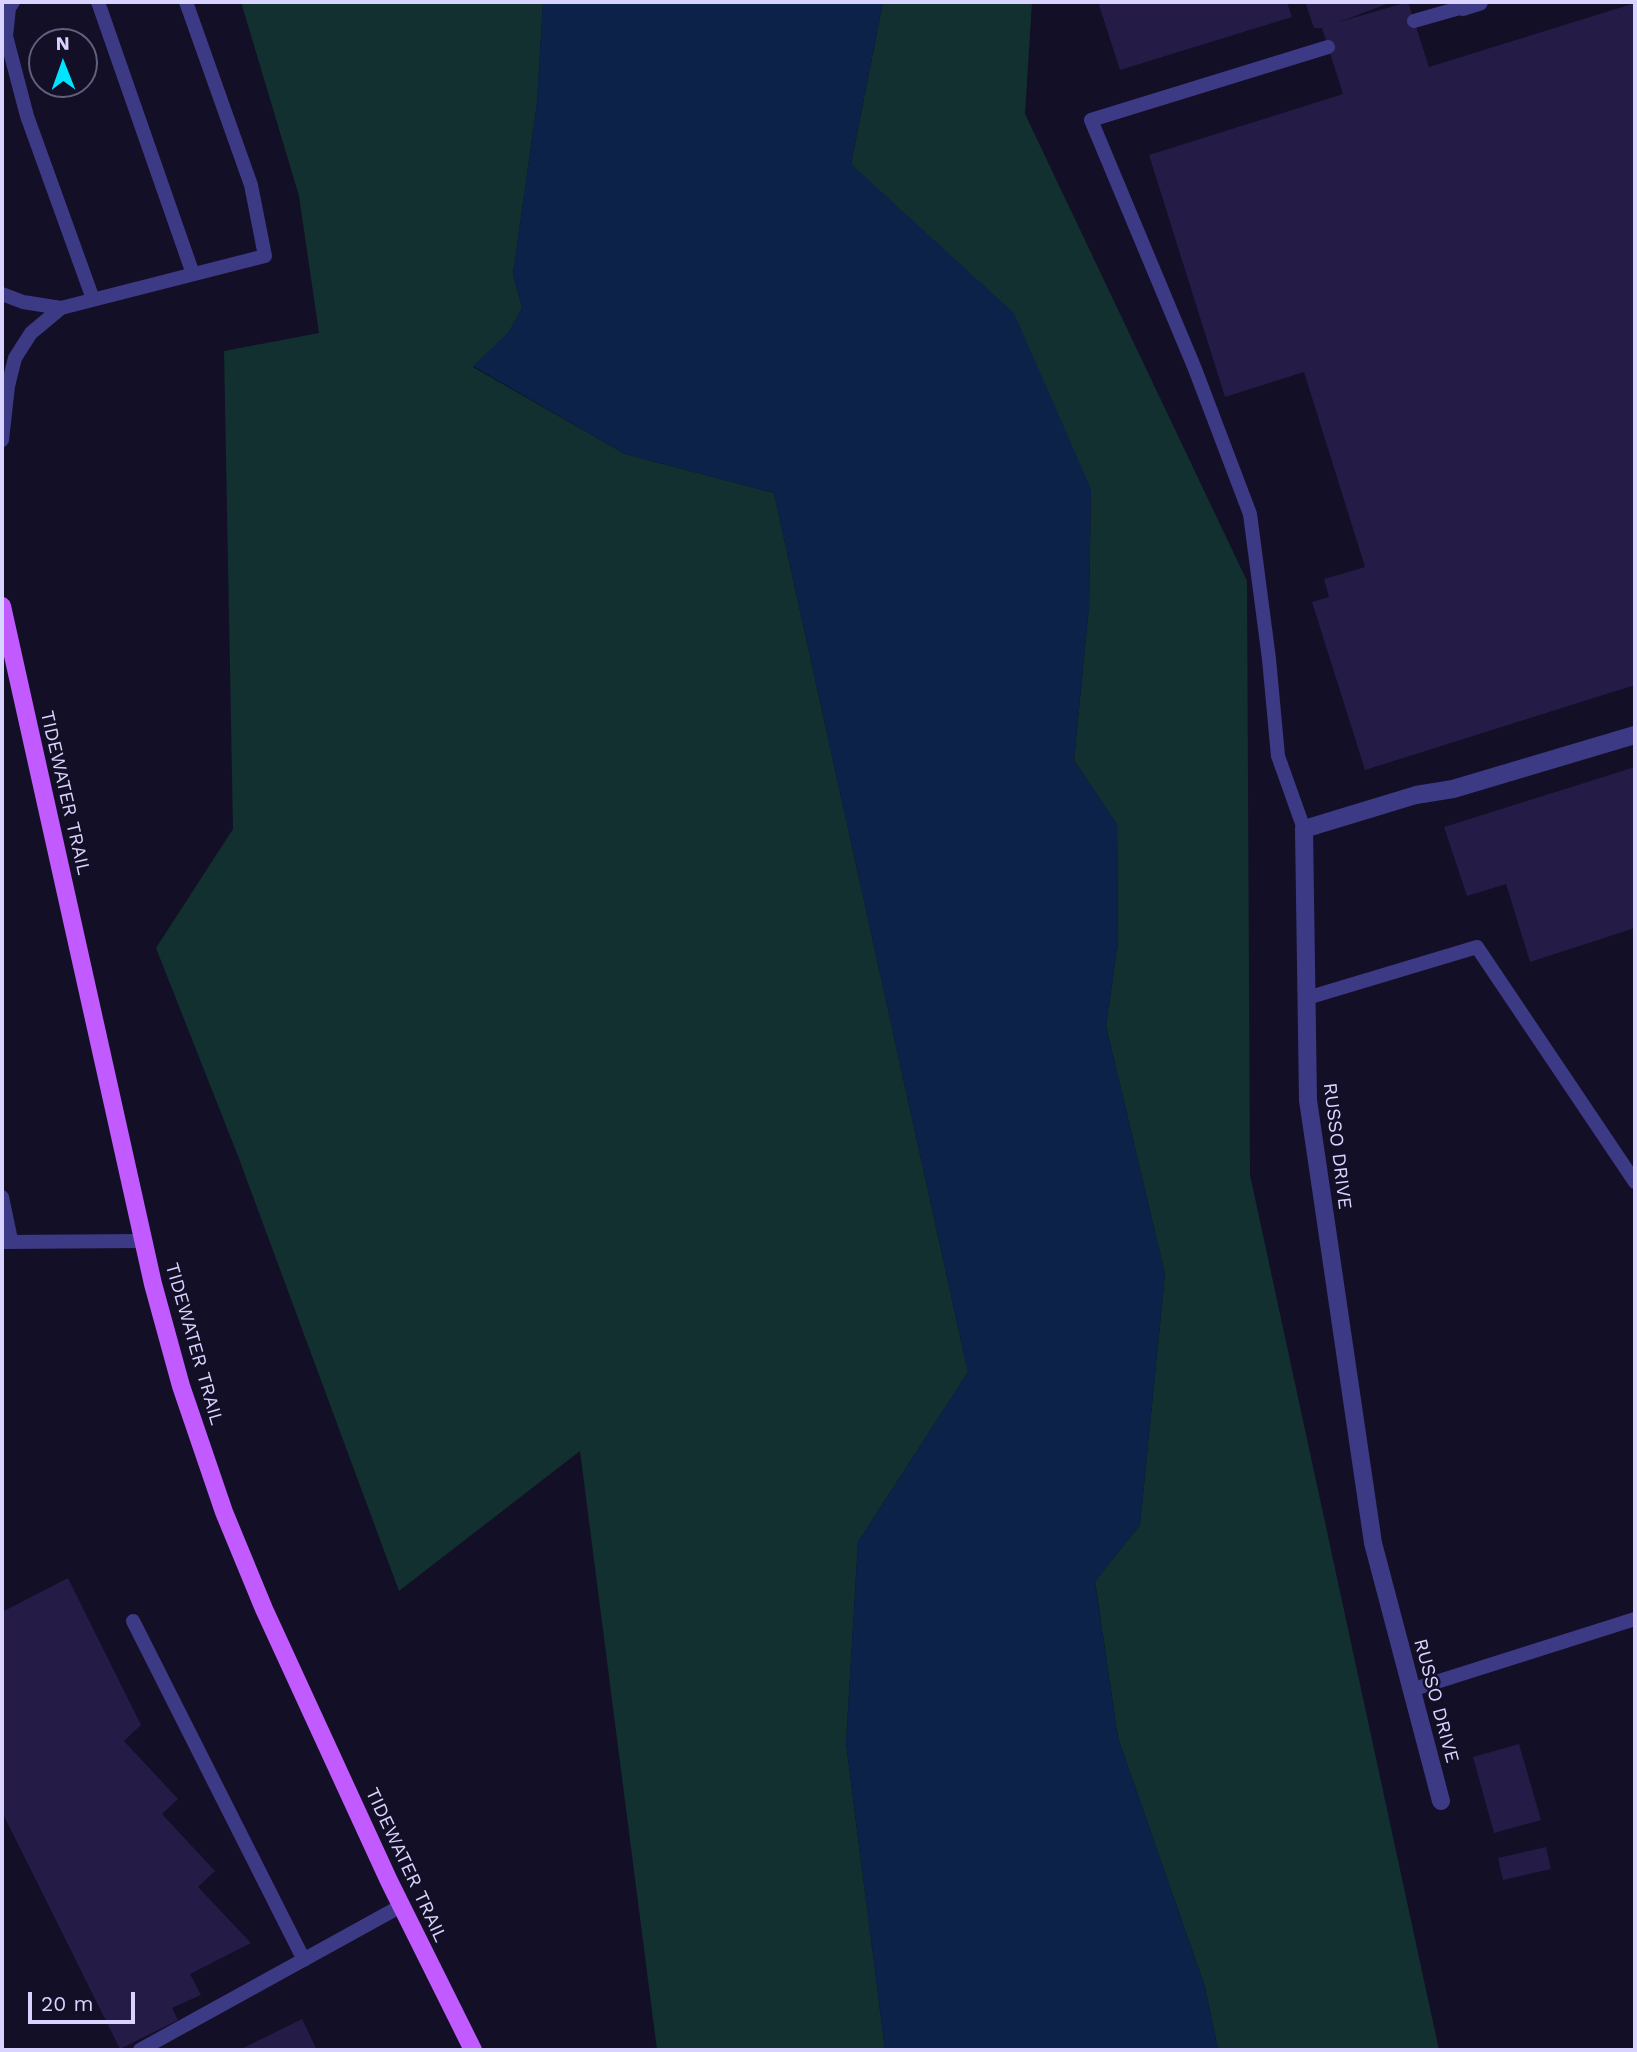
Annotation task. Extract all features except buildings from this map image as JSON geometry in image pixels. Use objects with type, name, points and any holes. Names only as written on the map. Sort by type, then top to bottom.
[{"type":"main road","name":"TIDEWATER TRAIL","points":[[2,606],[143,1241],[181,1386],[224,1511],[264,1609],[401,1906],[473,2050]]},
{"type":"street","points":[[1304,829],[1416,795],[1453,789],[1635,734]]},
{"type":"street","name":"RUSSO DRIVE","points":[[1304,829],[1308,1100],[1371,1530],[1441,1801]]},
{"type":"lane","points":[[13,2],[9,8],[6,36],[27,116],[93,299]]},
{"type":"lane","points":[[98,2],[193,274]]},
{"type":"lane","points":[[2,440],[8,386],[15,358],[31,332],[61,308],[265,256],[251,185],[186,2]]},
{"type":"lane","points":[[1414,21],[1471,4]]},
{"type":"lane","points":[[1304,829],[1278,756],[1269,659],[1250,513],[1195,369],[1091,120],[1328,47]]},
{"type":"lane","points":[[2,294],[23,302],[61,308]]},
{"type":"lane","points":[[1307,998],[1478,947],[1635,1182]]},
{"type":"lane","points":[[2,1198],[7,1241],[143,1241]]},
{"type":"lane","points":[[1411,1690],[1635,1619]]},
{"type":"lane","points":[[133,1621],[304,1960]]},
{"type":"lane","points":[[140,2050],[401,1906]]},
{"type":"green space","points":[[241,2],[543,2],[537,103],[513,274],[522,308],[509,332],[473,367],[625,454],[774,493],[968,1372],[858,1542],[846,1743],[885,2050],[657,2050],[580,1451],[399,1591],[238,1156],[156,948],[233,829],[224,351],[319,333],[299,196]]},
{"type":"green space","points":[[883,2],[1032,2],[1025,114],[1247,581],[1250,1175],[1439,2050],[1218,2050],[1205,1987],[1118,1738],[1095,1581],[1140,1525],[1165,1274],[1106,1026],[1118,942],[1117,825],[1074,760],[1089,606],[1091,489],[851,164]]},
{"type":"water","points":[[543,2],[883,2],[851,164],[1014,313],[1091,489],[1089,606],[1074,760],[1117,824],[1118,942],[1106,1026],[1165,1274],[1140,1525],[1095,1582],[1118,1738],[1205,1987],[1218,2050],[885,2050],[846,1743],[858,1542],[968,1372],[774,493],[625,454],[473,366],[509,332],[522,308],[513,274],[537,103]]}]
